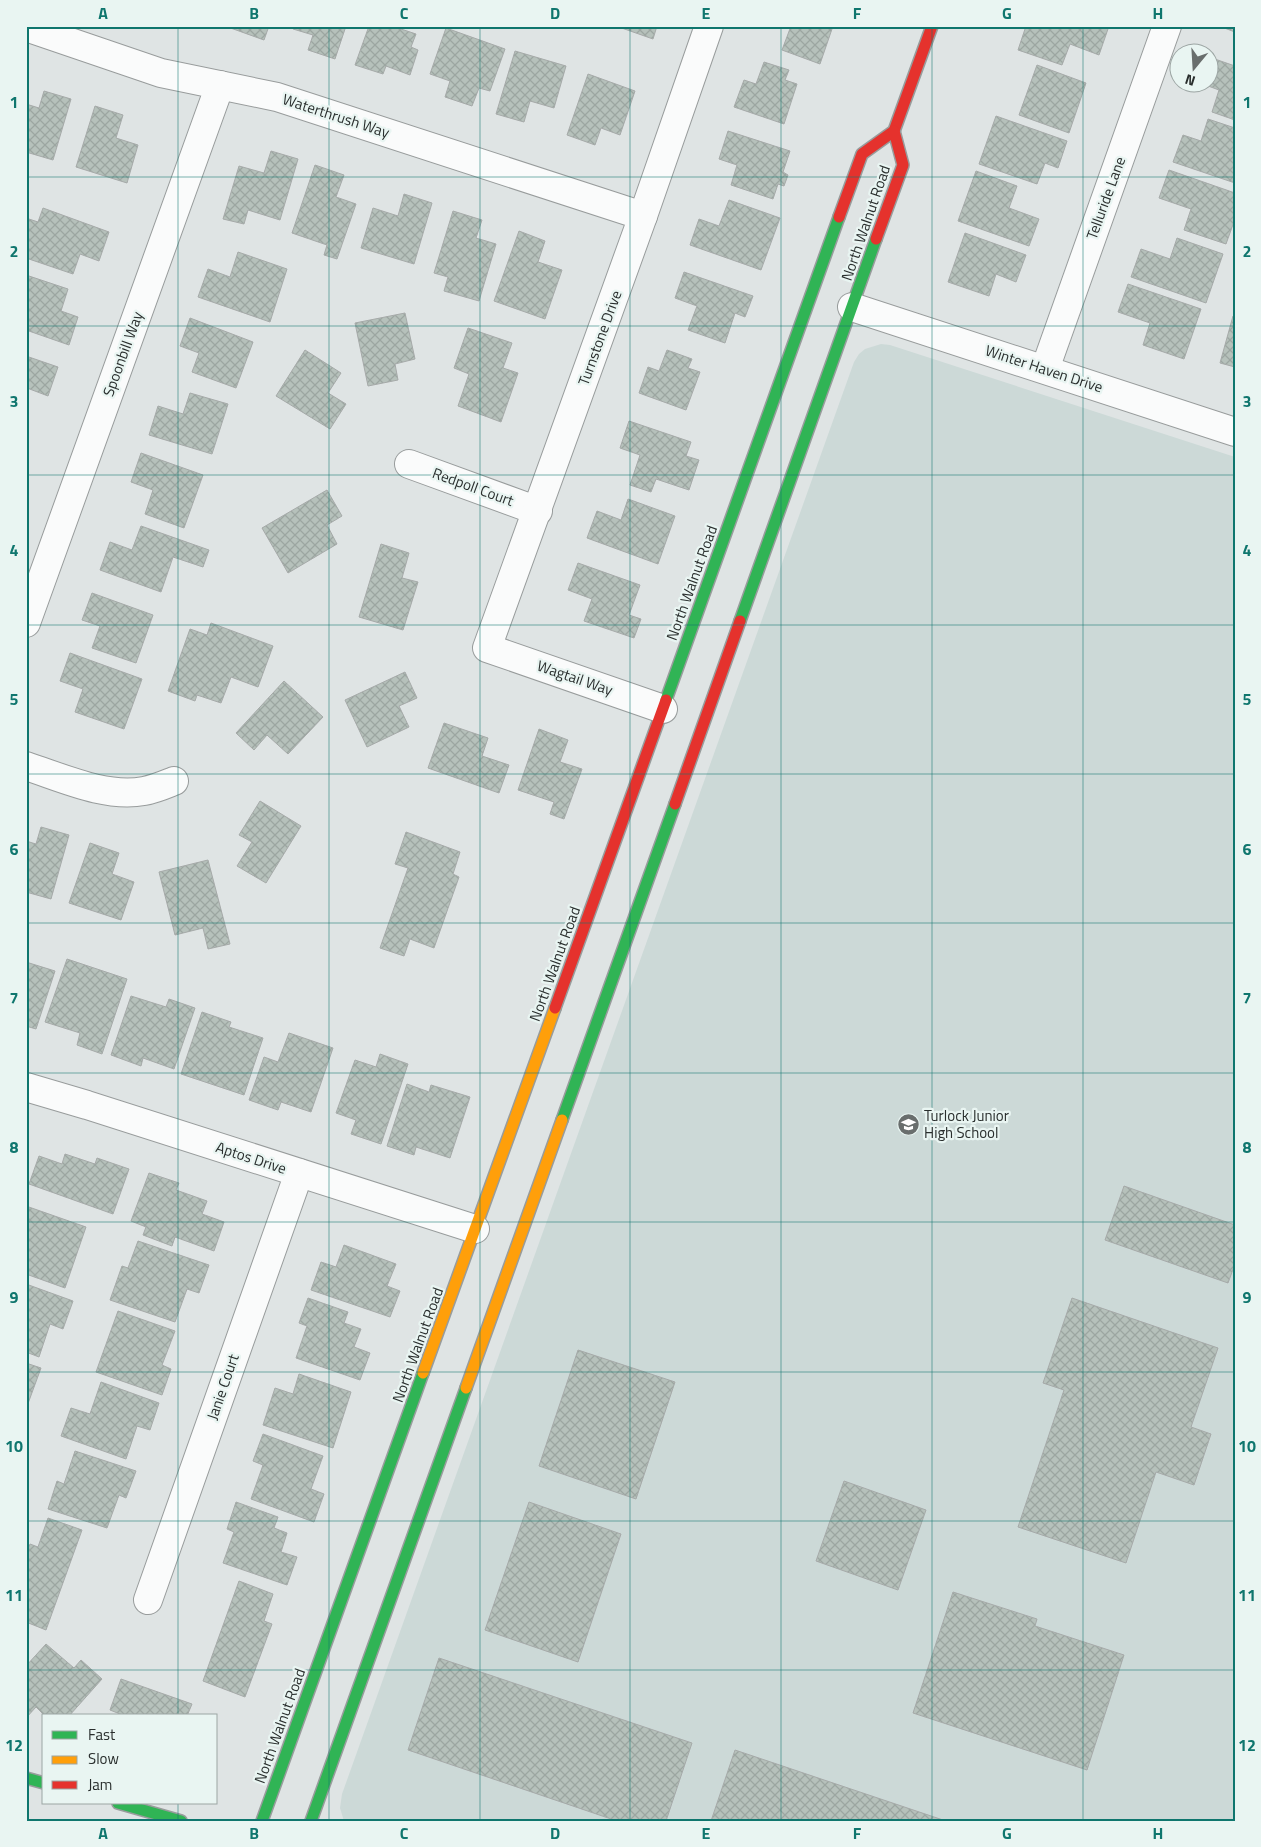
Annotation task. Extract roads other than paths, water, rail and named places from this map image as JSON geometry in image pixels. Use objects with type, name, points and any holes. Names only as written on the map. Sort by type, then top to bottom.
[{"type":"street","name":"Turnstone Drive","points":[[487,648],[538,511],[709,26]]},
{"type":"street","points":[[894,131],[932,26]]},
{"type":"street","name":"Telluride Lane","points":[[1045,369],[1167,26]]},
{"type":"street","name":"Waterthrush Way","points":[[26,27],[134,65],[188,79],[277,97],[643,216]]},
{"type":"street","name":"Spoonbill Way","points":[[26,623],[220,85]]},
{"type":"street","name":"North Walnut Road","points":[[262,1821],[862,154],[894,131],[903,164],[311,1821]]},
{"type":"street","name":"Winter Haven Drive","points":[[852,307],[1235,432]]},
{"type":"street","name":"Redpoll Court","points":[[409,464],[538,511]]},
{"type":"street","name":"Wagtail Way","points":[[487,648],[663,708]]},
{"type":"street","points":[[26,766],[91,787],[112,791],[144,791],[174,781]]},
{"type":"street","name":"Aptos Drive","points":[[26,1087],[475,1229]]},
{"type":"street","name":"Janie Court","points":[[148,1600],[299,1173]]},
{"type":"street","points":[[26,1778],[42,1782]]},
{"type":"street","points":[[122,1804],[181,1821]]},
{"type":"place","name":"Turlock Junior High School","points":[[908,1125]]}]
